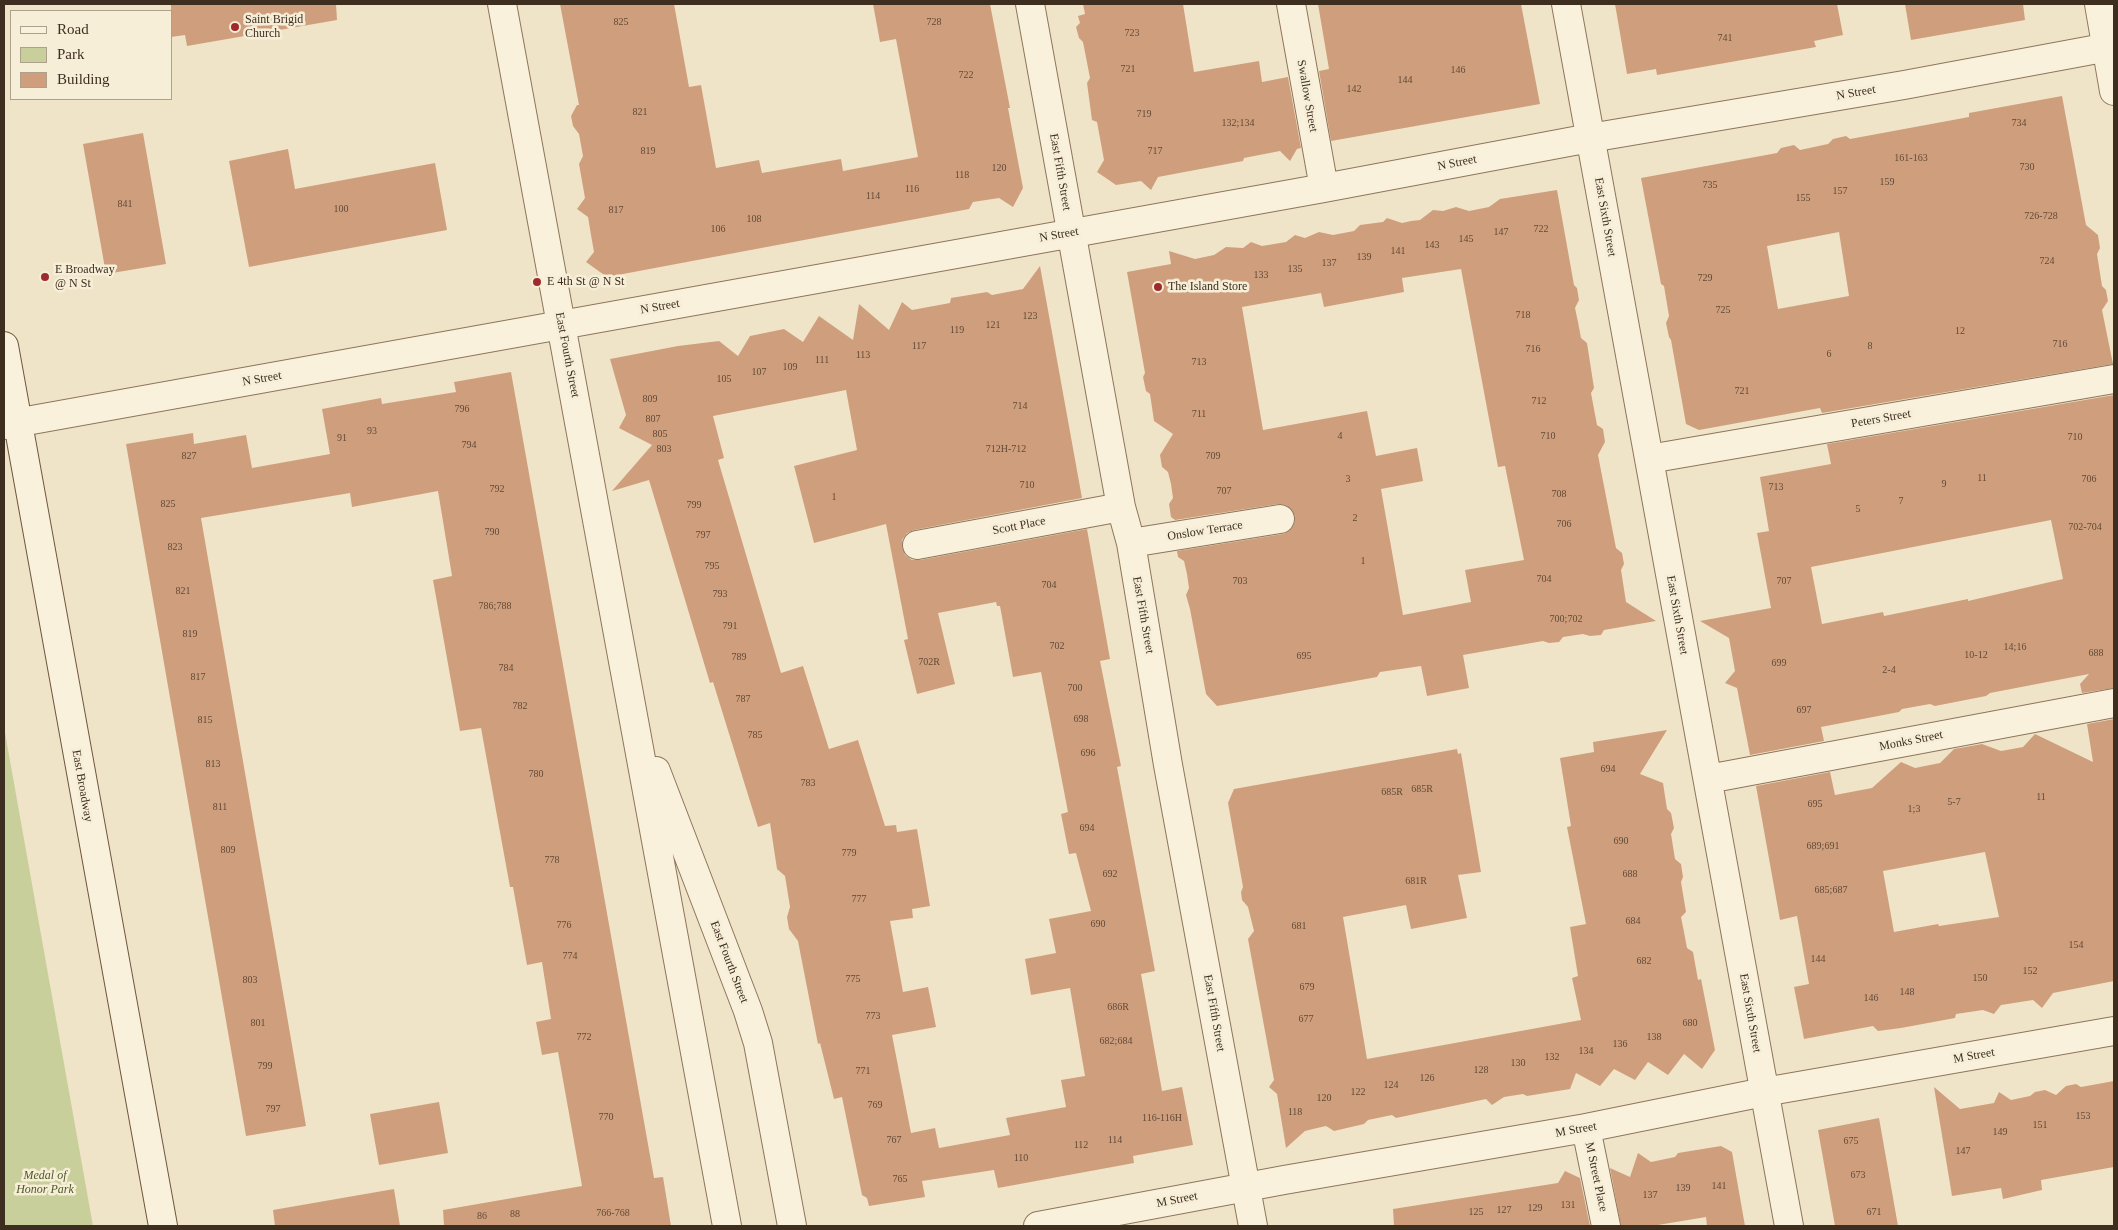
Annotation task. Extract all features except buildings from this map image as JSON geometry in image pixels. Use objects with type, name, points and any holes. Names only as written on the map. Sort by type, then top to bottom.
[{"type":"street","name":"East Fourth Street","points":[[502,4],[727,1226]]},
{"type":"street","name":"East Fifth Street","points":[[1030,4],[1130,543],[1168,765],[1253,1226]]},
{"type":"street","name":"Swallow Street","points":[[1291,4],[1324,188]]},
{"type":"street","name":"East Sixth Street","points":[[1566,4],[1789,1226]]},
{"type":"street","points":[[2099,4],[2110,47],[2114,91]]},
{"type":"street","name":"N Street","points":[[11,424],[1324,188],[1590,138],[1914,83],[2110,47]]},
{"type":"street","name":"East Broadway","points":[[4,346],[11,424],[162,1226]]},
{"type":"street","name":"Peters Street","points":[[1649,459],[2114,379]]},
{"type":"street","name":"Scott Place","points":[[917,545],[1122,506]]},
{"type":"street","name":"Onslow Terrace","points":[[1130,543],[1280,519]]},
{"type":"street","name":"Monks Street","points":[[1708,779],[2114,703]]},
{"type":"street","name":"East Fourth Street","points":[[631,707],[755,1035],[766,1079],[792,1226]]},
{"type":"street","name":"M Street","points":[[1038,1226],[1245,1187],[1586,1128],[1764,1092],[2114,1031]]},
{"type":"street","name":"M Street Place","points":[[1586,1128],[1606,1226]]},
{"type":"green space","name":"Medal of Honor Park","points":[[4,727],[93,1226],[4,1226]]},
{"type":"place","name":"Saint Brigid Church","points":[[235,27]]},
{"type":"place","name":"E Broadway @ N St","points":[[45,277]]},
{"type":"place","name":"E 4th St @ N St","points":[[537,282]]},
{"type":"place","name":"The Island Store","points":[[1158,287]]}]
